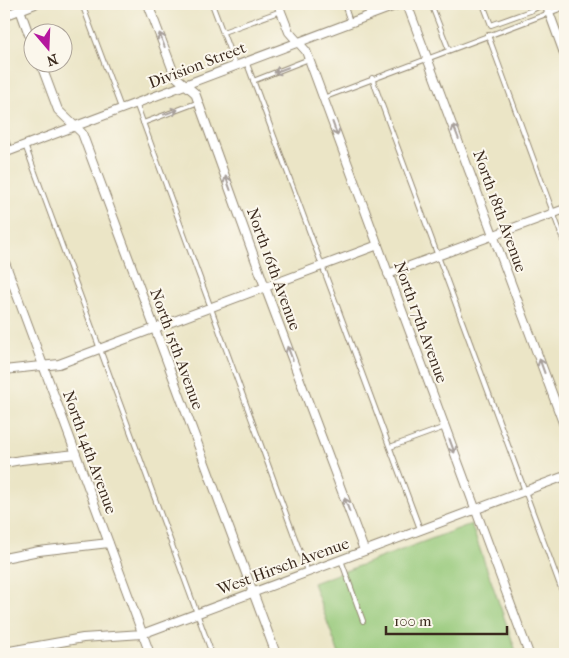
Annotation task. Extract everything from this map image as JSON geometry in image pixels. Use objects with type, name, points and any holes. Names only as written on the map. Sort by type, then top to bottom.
[{"type":"street","points":[[4,16],[19,7],[36,4]]},
{"type":"street","name":"North 16th Avenue","points":[[148,4],[175,76],[195,93],[265,287],[364,550]]},
{"type":"street","name":"Division Street","points":[[7,151],[400,4]]},
{"type":"street","name":"North 18th Avenue","points":[[407,4],[565,428]]},
{"type":"street","points":[[545,4],[565,56]]},
{"type":"street","points":[[19,7],[24,22]]},
{"type":"street","name":"North 17th Avenue","points":[[279,7],[288,32],[306,51],[529,654]]},
{"type":"street","name":"North 15th Avenue","points":[[44,72],[58,110],[82,132],[276,654]]},
{"type":"street","points":[[388,274],[565,210]]},
{"type":"street","points":[[4,370],[59,364],[378,245]]},
{"type":"street","name":"North 14th Avenue","points":[[4,260],[6,275],[43,366],[150,654]]},
{"type":"street","points":[[4,463],[76,454]]},
{"type":"street","name":"West Hirsch Avenue","points":[[4,652],[63,641],[142,634],[196,612],[565,476]]},
{"type":"street","points":[[4,558],[39,551],[109,543]]},
{"type":"lane","points":[[82,4],[121,108]]},
{"type":"lane","points":[[212,4],[235,66]]},
{"type":"lane","points":[[344,4],[350,22]]},
{"type":"lane","points":[[431,4],[449,50]]},
{"type":"lane","points":[[482,4],[491,25],[545,4]]},
{"type":"lane","points":[[223,32],[279,7]]},
{"type":"lane","points":[[323,98],[565,7]]},
{"type":"lane","points":[[488,35],[565,245]]},
{"type":"lane","points":[[253,81],[309,59]]},
{"type":"lane","points":[[246,62],[420,530]]},
{"type":"lane","points":[[372,78],[565,599]]},
{"type":"lane","points":[[143,123],[198,102]]},
{"type":"lane","points":[[136,103],[307,571]]},
{"type":"lane","points":[[4,135],[7,151]]},
{"type":"lane","points":[[25,145],[212,654]]},
{"type":"lane","points":[[390,447],[445,427]]},
{"type":"lane","points":[[340,559],[363,621]]},
{"type":"green space","points":[[471,524],[517,654],[339,654],[313,583]]}]
